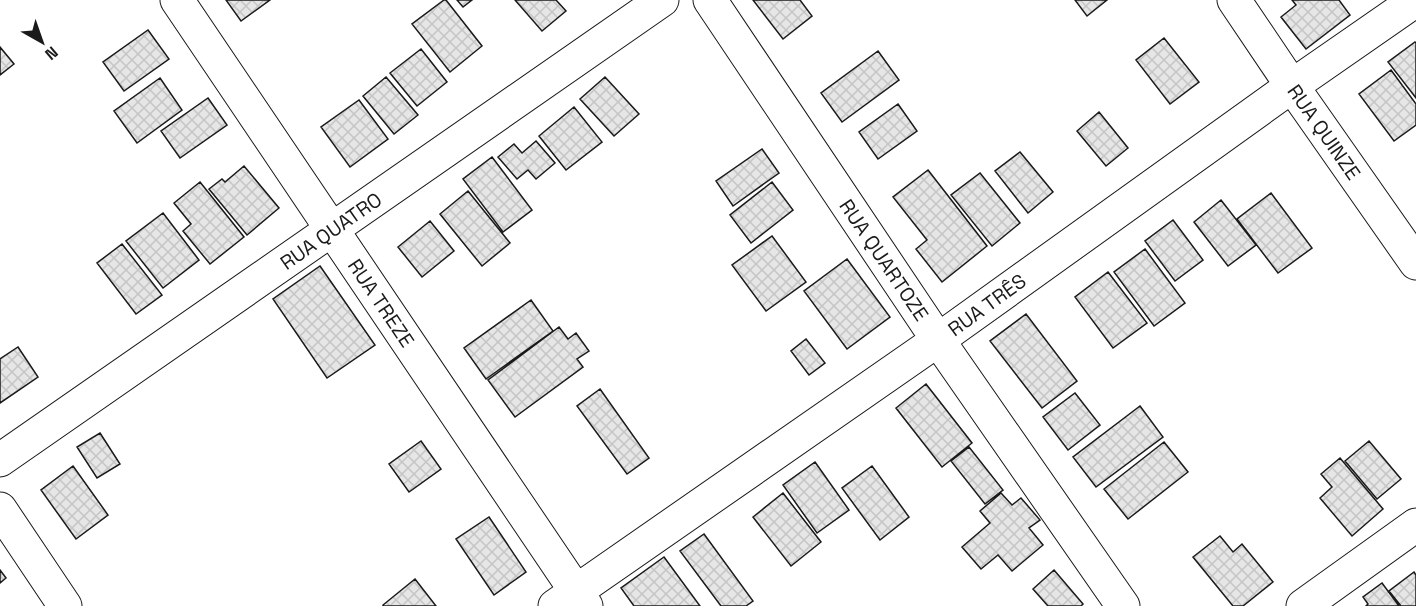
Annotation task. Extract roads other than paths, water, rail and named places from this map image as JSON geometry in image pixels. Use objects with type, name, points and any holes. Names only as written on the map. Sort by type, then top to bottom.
[{"type":"street","name":"RUA TREZE","points":[[177,0],[332,230],[572,601]]},
{"type":"street","name":"RUA QUATRO","points":[[0,460],[662,0]]},
{"type":"street","name":"RUA QUARTOZE","points":[[710,0],[938,340],[1123,606]]},
{"type":"street","name":"RUA QUINZE","points":[[1234,0],[1416,263]]},
{"type":"street","name":"RUA TRÊS","points":[[572,601],[1292,86],[1416,0]]},
{"type":"street","points":[[0,509],[65,606]]},
{"type":"street","points":[[1303,606],[1416,525]]}]
